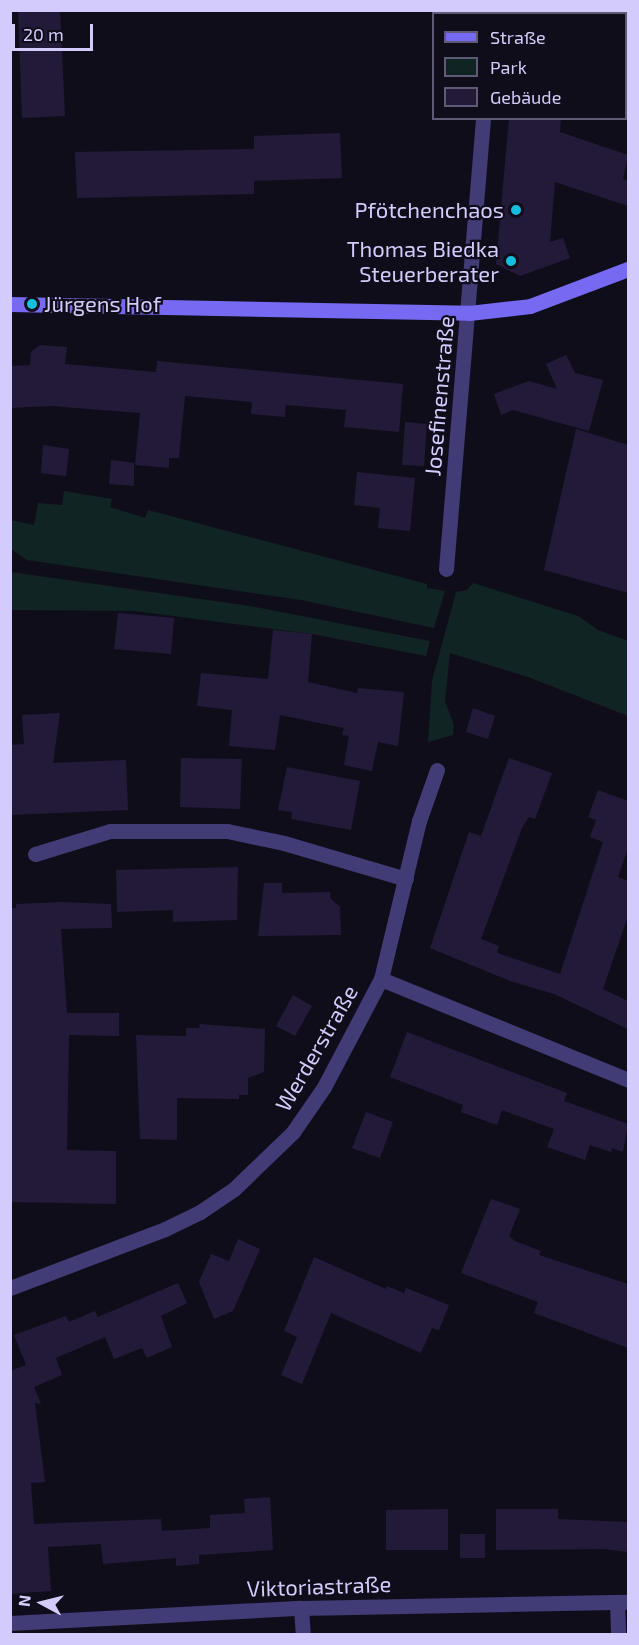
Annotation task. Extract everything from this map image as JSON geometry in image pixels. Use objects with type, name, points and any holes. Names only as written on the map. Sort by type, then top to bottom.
[{"type":"main road","points":[[10,304],[469,313],[530,306],[628,269]]},
{"type":"street","name":"Josefinenstraße","points":[[446,569],[469,313],[483,120]]},
{"type":"street","name":"Werderstraße","points":[[10,1288],[165,1229],[234,1189],[264,1163],[299,1123],[354,1035],[381,979],[419,821],[437,770]]},
{"type":"street","points":[[35,854],[110,831],[227,831],[284,843],[406,879]]},
{"type":"street","points":[[381,979],[628,1080]]},
{"type":"street","points":[[618,1635],[623,1602]]},
{"type":"street","name":"Viktoriastraße","points":[[10,1623],[301,1608],[623,1602]]},
{"type":"street","points":[[301,1608],[303,1635]]},
{"type":"green space","points":[[64,491],[112,499],[110,507],[145,518],[148,510],[427,584],[427,588],[445,591],[434,628],[301,600],[27,560],[11,549],[11,520],[34,525],[38,503],[62,505]]},
{"type":"green space","points":[[11,572],[250,606],[430,641],[426,656],[312,634],[135,611],[11,610]]},
{"type":"green space","points":[[473,583],[578,616],[598,630],[628,641],[628,716],[528,677],[450,653],[445,701],[454,725],[453,735],[428,742],[432,681],[456,592],[467,590]]},
{"type":"building","points":[[18,10],[60,10],[65,116],[22,118]]},
{"type":"building","points":[[509,120],[561,120],[560,132],[628,155],[623,179],[628,181],[628,206],[555,182],[550,242],[563,238],[570,258],[520,276],[496,264]]},
{"type":"building","points":[[340,133],[342,178],[254,181],[254,194],[77,198],[75,152],[254,149],[254,136]]},
{"type":"building","points":[[40,345],[67,347],[65,364],[156,372],[157,361],[403,384],[399,432],[344,427],[346,410],[286,405],[285,417],[251,414],[252,402],[185,396],[179,458],[169,458],[169,468],[135,465],[140,413],[51,406],[10,408],[10,366],[30,365],[31,352]]},
{"type":"building","points":[[566,355],[575,373],[603,380],[589,431],[513,410],[501,415],[494,394],[529,381],[557,389],[546,364]]},
{"type":"building","points":[[405,422],[427,424],[424,466],[402,465]]},
{"type":"building","points":[[576,429],[628,445],[628,593],[544,570]]},
{"type":"building","points":[[43,445],[69,449],[66,476],[41,473]]},
{"type":"building","points":[[111,460],[134,463],[134,486],[109,484]]},
{"type":"building","points":[[357,472],[415,478],[410,531],[378,528],[380,508],[354,505]]},
{"type":"building","points":[[118,613],[174,618],[171,654],[114,649]]},
{"type":"building","points":[[273,630],[312,634],[308,682],[357,693],[358,688],[404,692],[398,746],[378,742],[372,771],[344,765],[349,736],[342,735],[344,728],[280,715],[275,750],[229,746],[232,710],[197,706],[201,673],[268,679]]},
{"type":"building","points":[[473,708],[495,716],[488,739],[466,732]]},
{"type":"building","points":[[60,713],[53,763],[126,760],[128,810],[10,815],[10,745],[24,744],[22,715]]},
{"type":"building","points":[[181,758],[242,759],[240,809],[180,807]]},
{"type":"building","points":[[509,758],[552,773],[535,819],[529,817],[522,828],[481,939],[499,946],[497,953],[560,974],[603,842],[590,837],[596,820],[588,817],[598,790],[628,801],[628,848],[618,877],[628,881],[628,916],[603,989],[628,1001],[628,1029],[554,994],[510,981],[430,948],[469,832],[481,836]]},
{"type":"building","points":[[287,767],[360,781],[351,830],[291,819],[292,812],[278,810]]},
{"type":"building","points":[[238,867],[237,920],[173,922],[173,910],[117,912],[116,870]]},
{"type":"building","points":[[264,883],[282,883],[282,893],[330,892],[331,899],[340,907],[341,935],[258,936]]},
{"type":"building","points":[[63,902],[111,904],[112,928],[61,929],[67,1013],[119,1013],[119,1036],[69,1035],[67,1150],[116,1151],[116,1204],[10,1202],[10,908],[16,908],[16,904]]},
{"type":"building","points":[[293,995],[312,1006],[295,1036],[276,1026]]},
{"type":"building","points":[[200,1024],[265,1029],[264,1072],[248,1078],[248,1095],[239,1095],[239,1099],[177,1098],[177,1140],[140,1139],[136,1035],[186,1036],[186,1028],[199,1028]]},
{"type":"building","points":[[407,1032],[567,1093],[564,1101],[628,1124],[623,1152],[612,1148],[611,1152],[590,1145],[585,1160],[547,1147],[554,1129],[502,1110],[497,1125],[461,1112],[463,1105],[390,1077]]},
{"type":"building","points":[[366,1112],[393,1122],[380,1158],[352,1148]]},
{"type":"building","points":[[491,1199],[520,1209],[509,1236],[515,1241],[541,1251],[539,1255],[628,1284],[628,1348],[534,1313],[538,1302],[461,1273]]},
{"type":"building","points":[[238,1239],[260,1249],[233,1311],[214,1319],[199,1282],[211,1254],[229,1261]]},
{"type":"building","points":[[314,1257],[386,1289],[387,1286],[404,1293],[406,1288],[449,1305],[439,1330],[432,1328],[421,1353],[331,1313],[302,1384],[281,1375],[297,1337],[284,1331]]},
{"type":"building","points":[[178,1283],[187,1303],[161,1316],[172,1347],[147,1358],[142,1348],[114,1359],[105,1337],[56,1358],[62,1375],[34,1387],[41,1404],[35,1403],[45,1482],[31,1483],[34,1524],[161,1519],[162,1531],[210,1528],[210,1515],[245,1513],[244,1499],[270,1497],[273,1550],[199,1555],[199,1564],[176,1566],[176,1558],[103,1564],[101,1544],[48,1547],[51,1591],[10,1594],[10,1371],[26,1365],[14,1335],[66,1316],[69,1322],[95,1311],[98,1317]]},
{"type":"building","points":[[448,1509],[448,1550],[386,1550],[386,1510]]},
{"type":"building","points":[[496,1509],[558,1509],[558,1519],[628,1522],[628,1552],[604,1549],[496,1550]]},
{"type":"building","points":[[460,1534],[485,1534],[485,1558],[460,1558]]},
{"type":"place","name":"Pfötchenchaos","points":[[516,210]]},
{"type":"place","name":"Thomas Biedka Steuerberater","points":[[511,261]]},
{"type":"place","name":"Jürgens Hof","points":[[32,304]]}]
